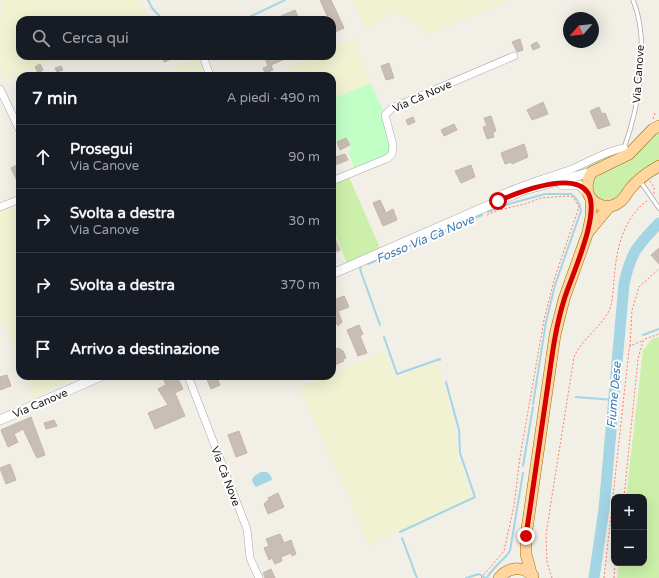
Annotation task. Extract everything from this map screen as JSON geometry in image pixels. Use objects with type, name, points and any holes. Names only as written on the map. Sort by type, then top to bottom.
[{"type":"main road","points":[[532,576],[526,554],[526,536],[555,335],[564,299],[588,232],[591,217],[588,182],[592,172],[627,151],[656,128],[659,118]]},
{"type":"main road","points":[[588,232],[609,207],[620,202],[659,166]]},
{"type":"main road","points":[[589,196],[599,205],[609,207]]},
{"type":"main road","points":[[504,574],[519,557],[526,536]]},
{"type":"main road","points":[[504,574],[517,568],[532,576]]},
{"type":"street","name":"Via Cà Nove","points":[[336,179],[388,158],[392,154],[393,146],[385,115],[392,108],[514,56]]},
{"type":"street","points":[[204,60],[209,72]]},
{"type":"street","points":[[0,89],[16,123]]},
{"type":"street","points":[[496,197],[540,178],[573,168],[612,151],[627,151]]},
{"type":"street","points":[[336,272],[524,190],[592,172]]},
{"type":"street","points":[[540,185],[574,184],[584,188],[589,196]]},
{"type":"street","points":[[0,207],[16,201]]},
{"type":"street","name":"Via Canove","points":[[0,420],[92,380]]},
{"type":"street","name":"Via Cà Nove","points":[[190,380],[247,529],[250,558],[258,578]]},
{"type":"lane","name":"Via Canove","points":[[627,151],[636,105],[641,62],[639,29],[633,0]]},
{"type":"lane","points":[[644,179],[652,198],[659,208]]},
{"type":"path","points":[[552,578],[547,562],[546,534],[574,357],[578,347],[597,327],[610,309],[617,251],[621,238],[627,226],[642,205],[652,198],[655,193],[644,179]]},
{"type":"path","points":[[481,578],[504,551],[514,506],[544,320],[554,280],[579,207],[573,197],[566,196],[541,198],[526,204],[499,210],[487,216],[484,208]]},
{"type":"path","points":[[604,578],[630,346],[632,310],[639,287],[659,269]]},
{"type":"path","points":[[630,346],[659,334]]},
{"type":"path","points":[[624,494],[638,359],[640,346],[644,340]]},
{"type":"path","points":[[614,578],[615,566]]},
{"type":"green space","points":[[0,0],[139,0],[148,16],[16,16],[16,60],[49,60],[23,72],[16,72],[16,75],[1,82],[0,17],[4,15]]},
{"type":"green space","points":[[352,0],[511,0],[427,35],[409,18],[398,14],[392,14],[385,17],[366,30]]},
{"type":"green space","points":[[354,38],[371,83],[336,97],[336,72],[278,72],[305,60],[336,60],[336,46]]},
{"type":"green space","points":[[190,60],[201,60],[205,72],[164,72]]},
{"type":"green space","points":[[371,83],[385,115],[392,154],[355,171],[348,151],[351,150],[346,138],[336,142],[336,97]]},
{"type":"green space","points":[[659,131],[659,161],[612,201],[601,199],[596,196],[592,186],[596,175],[636,154],[654,133]]},
{"type":"green space","points":[[617,152],[618,153],[590,168],[564,176]]},
{"type":"green space","points":[[349,177],[380,248],[347,263],[336,237],[336,182]]},
{"type":"green space","points":[[16,204],[16,355],[3,322],[0,323],[0,211]]},
{"type":"green space","points":[[659,337],[659,578],[617,578],[618,566],[647,566],[647,494],[626,494],[643,350],[652,339]]},
{"type":"green space","points":[[385,351],[396,378],[437,362],[454,421],[455,438],[459,458],[472,497],[368,546],[352,505],[299,387],[316,380],[336,380],[336,371]]},
{"type":"green space","points":[[27,380],[73,380],[33,397]]},
{"type":"water","points":[[261,472],[267,472],[271,476],[272,480],[256,487],[252,480],[254,476]]},
{"type":"building","points":[[320,0],[331,0],[344,28],[336,32],[336,16],[327,16]]},
{"type":"building","points":[[295,10],[298,16],[281,16]]},
{"type":"building","points":[[520,39],[523,50],[517,52],[512,42]]},
{"type":"building","points":[[537,42],[540,47],[533,50],[531,45]]},
{"type":"building","points":[[266,60],[283,60],[271,65],[273,70],[265,72],[263,68],[268,66]]},
{"type":"building","points":[[389,63],[394,78],[386,80],[381,66]]},
{"type":"building","points":[[40,64],[43,70],[38,72],[35,67]]},
{"type":"building","points":[[61,66],[63,70],[57,72],[55,68]]},
{"type":"building","points":[[543,102],[548,114],[532,120],[527,110]]},
{"type":"building","points":[[599,107],[602,114],[605,113],[610,125],[598,129],[590,111]]},
{"type":"building","points":[[491,116],[496,131],[493,132],[494,137],[487,139],[483,127],[487,126],[484,118]]},
{"type":"building","points":[[413,117],[415,122],[408,125],[406,120]]},
{"type":"building","points":[[454,124],[457,130],[444,136],[441,130]]},
{"type":"building","points":[[346,138],[350,145],[340,150],[337,142]]},
{"type":"building","points":[[524,144],[528,157],[512,164],[511,162],[505,164],[501,153]]},
{"type":"building","points":[[345,154],[348,160],[336,164],[336,157]]},
{"type":"building","points":[[471,165],[475,177],[461,183],[455,171]]},
{"type":"building","points":[[16,166],[16,179],[11,168]]},
{"type":"building","points":[[380,200],[386,213],[393,209],[397,220],[383,226],[373,203]]},
{"type":"building","points":[[336,241],[340,250],[336,252]]},
{"type":"building","points":[[659,248],[659,264],[651,255]]},
{"type":"building","points":[[344,296],[349,307],[338,311],[342,322],[338,326],[336,322],[336,299]]},
{"type":"building","points":[[359,325],[363,334],[360,336],[367,353],[358,356],[347,330]]},
{"type":"building","points":[[338,348],[343,351],[346,358],[343,359],[344,361],[336,364],[336,349]]},
{"type":"building","points":[[7,375],[11,386],[0,390],[0,377]]},
{"type":"building","points":[[164,380],[178,380],[183,389],[175,393],[185,416],[155,429],[148,413],[168,405],[158,389],[166,385]]},
{"type":"building","points":[[207,380],[218,380],[220,385],[211,389]]},
{"type":"building","points":[[31,417],[45,455],[37,458],[23,429],[14,434],[18,442],[8,447],[1,430]]},
{"type":"building","points":[[54,420],[57,426],[46,429],[44,423]]},
{"type":"building","points":[[239,431],[247,453],[236,457],[228,435]]},
{"type":"building","points":[[10,464],[16,480],[6,484],[0,468]]},
{"type":"building","points":[[278,493],[284,507],[268,514],[264,504],[269,499],[268,498]]},
{"type":"building","points":[[280,534],[284,543],[291,540],[296,554],[292,556],[291,553],[281,557],[282,561],[275,564],[272,558],[269,560],[264,548],[269,546],[266,539]]},
{"type":"building","points":[[271,569],[275,578],[265,578],[263,573]]},
{"type":"waterway","points":[[148,0],[152,8],[159,16]]},
{"type":"waterway","points":[[251,16],[285,0]]},
{"type":"waterway","points":[[488,212],[502,206],[545,194],[571,194],[577,199],[580,206],[581,211],[555,285],[546,322],[533,404]]},
{"type":"waterway","name":"Fosso Via Cà Nove","points":[[368,264],[482,215]]},
{"type":"waterway","name":"Fiume Dese","points":[[594,578],[604,509],[624,284],[629,264],[636,250],[659,223]]},
{"type":"waterway","name":"Fosso Via Cà Nove","points":[[361,267],[360,269],[380,325]]},
{"type":"waterway","points":[[643,335],[659,329]]},
{"type":"waterway","name":"Fosso Via Cà Nove","points":[[384,337],[397,374],[440,360]]},
{"type":"waterway","name":"Fosso Via Cà Nove","points":[[400,532],[475,497],[460,453],[459,430],[446,382]]},
{"type":"waterway","points":[[576,397],[614,400]]},
{"type":"waterway","points":[[523,466],[533,407]]},
{"type":"waterway","points":[[487,578],[510,551],[523,473]]},
{"type":"waterway","name":"Fosso Via Cà Nove","points":[[402,538],[417,578]]},
{"type":"waterway","points":[[466,578],[479,574],[486,578]]},
{"type":"route","points":[[498,201],[540,185],[574,184],[584,188],[591,198],[591,217],[588,232],[564,299],[555,335],[526,536]]}]
